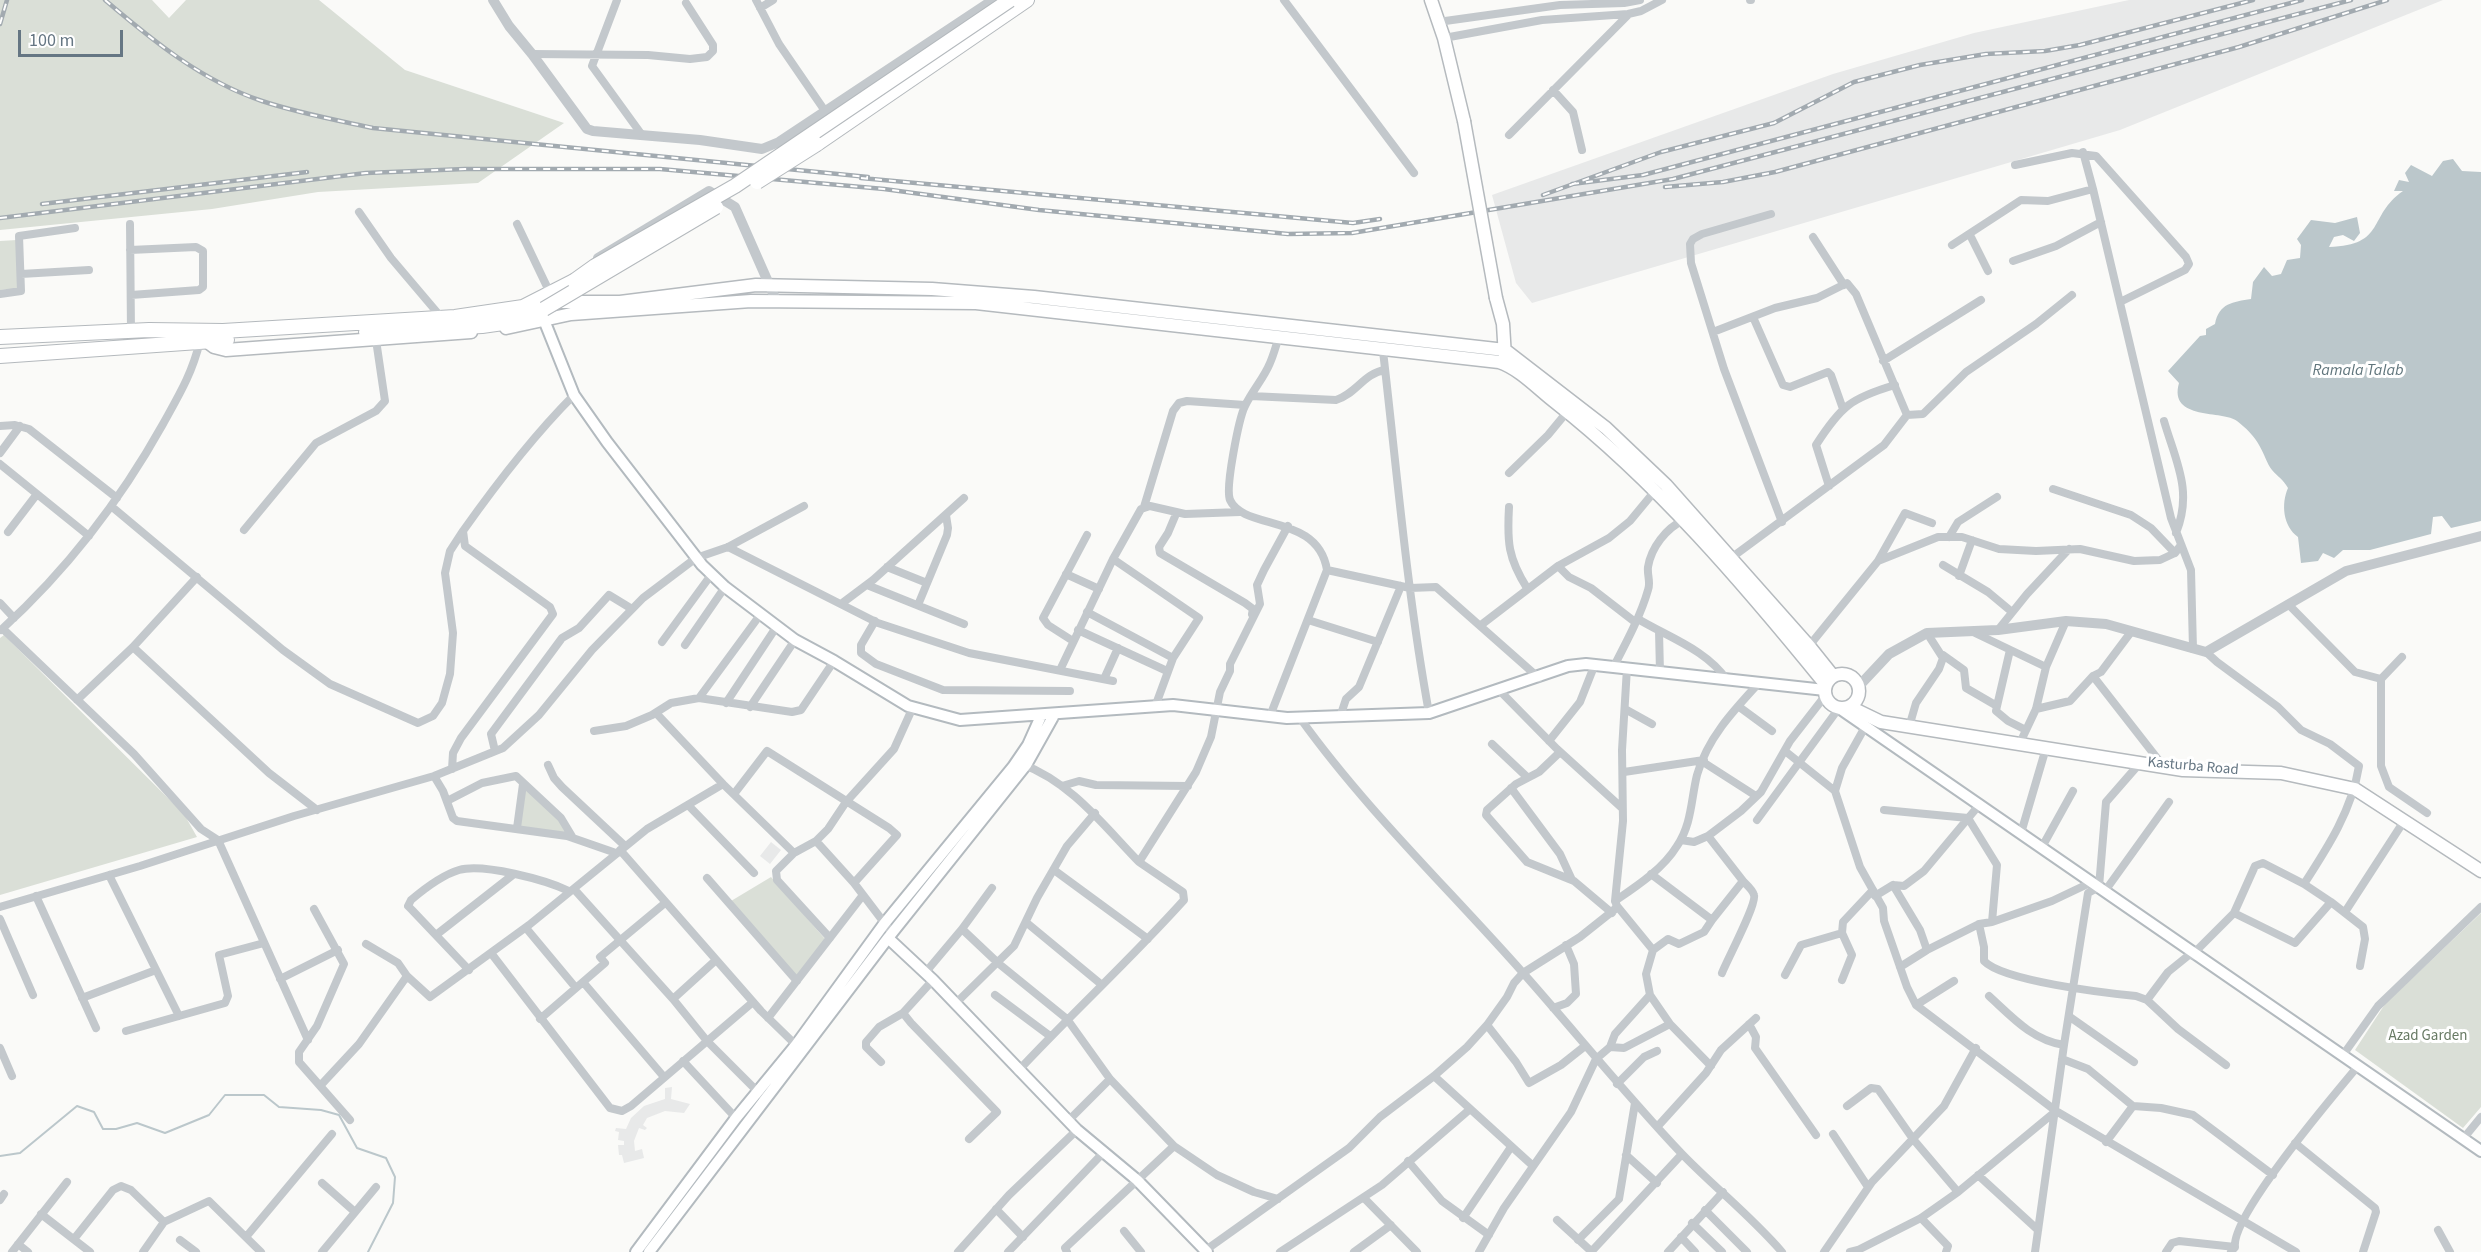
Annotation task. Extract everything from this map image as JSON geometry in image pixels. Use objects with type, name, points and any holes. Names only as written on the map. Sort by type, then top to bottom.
[{"type":"highway","points":[[0,337],[223,331],[441,318],[523,307],[574,281],[735,186],[1020,1]]},
{"type":"highway","points":[[0,356],[208,340],[482,326],[510,322],[544,309],[735,196],[817,144],[1020,1]]},
{"type":"main road","points":[[1431,0],[1444,38],[1464,121],[1501,317],[1499,356]]},
{"type":"main road","points":[[1437,0],[1438,20]]},
{"type":"main road","points":[[534,301],[620,302],[770,285],[932,289],[1379,350],[1499,356],[1600,438],[1684,520],[1788,638],[1827,687]]},
{"type":"main road","points":[[815,301],[816,285]]},
{"type":"main road","points":[[208,340],[214,347],[226,350],[451,335],[571,314],[776,300],[1072,307],[1375,335],[1499,356],[1606,428],[1665,485],[1809,646],[1827,687],[1832,706],[1844,707],[1858,698],[1859,686],[1848,675],[1827,687],[1758,684],[1595,664],[1568,666],[1539,678],[1429,713],[1300,718],[1173,705],[960,720],[913,708],[795,640],[711,575],[607,442],[574,395],[544,320]]},
{"type":"main road","points":[[1375,335],[1379,350]]},
{"type":"main road","points":[[1844,707],[1864,727],[1980,804],[2481,1151]]},
{"type":"main road","name":"Kasturba Road","points":[[1844,707],[1881,722],[1909,727],[2183,770],[2281,773],[2355,789],[2481,871]]},
{"type":"main road","points":[[649,1252],[762,1095],[890,936],[1021,763],[1054,715]]},
{"type":"main road","points":[[799,1049],[884,924],[1021,763],[1041,716]]},
{"type":"main road","points":[[890,936],[1018,1071],[1077,1130],[1137,1180],[1205,1251]]},
{"type":"main road","points":[[636,1252],[736,1118],[762,1095]]},
{"type":"street","points":[[493,0],[508,26],[532,54],[587,129],[700,140],[762,149],[771,147],[993,0]]},
{"type":"street","points":[[616,0],[592,66],[642,135]]},
{"type":"street","points":[[756,0],[779,44],[825,111]]},
{"type":"street","points":[[760,8],[773,0]]},
{"type":"street","points":[[1284,0],[1414,173]]},
{"type":"street","points":[[1438,20],[1560,5],[1628,3],[1640,0]]},
{"type":"street","points":[[1444,38],[1542,20],[1628,14],[1641,11],[1662,0]]},
{"type":"street","points":[[532,54],[648,55],[690,59],[706,57],[713,51],[713,45],[686,3]]},
{"type":"street","points":[[1509,135],[1628,14],[1628,3]]},
{"type":"street","points":[[1553,90],[1573,112],[1582,150]]},
{"type":"street","points":[[2083,152],[2176,533],[2191,570],[2193,649]]},
{"type":"street","points":[[2015,165],[2083,152],[2096,156],[2102,160],[2188,260],[2189,264],[2185,270],[2120,302]]},
{"type":"street","points":[[1952,245],[2021,200],[2048,201],[2093,189]]},
{"type":"street","points":[[517,225],[555,290],[594,260],[709,191],[735,207],[776,300]]},
{"type":"street","points":[[359,212],[391,258],[441,318]]},
{"type":"street","points":[[1771,214],[1702,234],[1693,239],[1690,244],[1691,263],[1724,369],[1782,522]]},
{"type":"street","points":[[2013,261],[2056,246],[2101,222]]},
{"type":"street","points":[[130,224],[130,332]]},
{"type":"street","points":[[0,294],[21,291],[19,236],[75,228]]},
{"type":"street","points":[[1970,235],[1988,271]]},
{"type":"street","points":[[1813,237],[1844,285]]},
{"type":"street","points":[[130,250],[196,247],[202,251],[202,287],[199,290],[131,295]]},
{"type":"street","points":[[21,274],[89,270]]},
{"type":"street","points":[[1713,332],[1775,308],[1817,298],[1847,284],[1856,294],[1907,415]]},
{"type":"street","points":[[1731,558],[1884,445],[1907,415],[1923,414],[1966,372],[2036,324],[2072,295]]},
{"type":"street","points":[[1883,361],[1981,300]]},
{"type":"street","points":[[1753,316],[1783,385],[1790,387],[1828,372],[1843,409]]},
{"type":"street","points":[[1240,512],[1230,499],[1228,484],[1245,405],[1270,363],[1279,336]]},
{"type":"street","points":[[208,340],[138,469],[78,552],[2,630],[134,754],[201,829],[218,840],[308,1040]]},
{"type":"street","points":[[244,530],[316,443],[383,405],[385,401],[376,340]]},
{"type":"street","points":[[1379,350],[1385,370],[1410,588],[1429,713]]},
{"type":"street","points":[[1251,396],[1336,400],[1347,396],[1373,372],[1385,370]]},
{"type":"street","points":[[1829,486],[1816,445],[1836,415],[1843,409],[1869,393],[1895,386]]},
{"type":"street","points":[[111,506],[283,650],[330,684],[418,723],[433,716],[438,710],[450,674],[453,633],[445,573],[450,551],[508,468],[553,415],[574,395]]},
{"type":"street","points":[[1060,670],[1113,559],[1144,507],[1173,411],[1179,403],[1186,401],[1245,405]]},
{"type":"street","points":[[1509,472],[1548,435],[1567,412]]},
{"type":"street","points":[[2164,421],[2182,481],[2185,501],[2183,516],[2176,533]]},
{"type":"street","points":[[0,426],[20,426],[33,432],[117,498]]},
{"type":"street","points":[[0,453],[20,426]]},
{"type":"street","points":[[0,464],[89,536]]},
{"type":"street","points":[[2053,489],[2131,515],[2151,528],[2175,553]]},
{"type":"street","points":[[1481,625],[1558,566],[1609,538],[1630,521],[1654,492]]},
{"type":"street","points":[[8,532],[37,494]]},
{"type":"street","points":[[1949,537],[1958,522],[1997,496]]},
{"type":"street","points":[[841,604],[888,567],[964,498]]},
{"type":"street","points":[[0,907],[434,776],[503,748],[539,715],[592,650],[643,598],[696,558],[728,547],[804,506]]},
{"type":"street","points":[[1144,507],[1150,506],[1176,514],[1240,512],[1288,526],[1317,546],[1325,557],[1327,570],[1270,716]]},
{"type":"street","points":[[1509,507],[1510,557],[1527,588]]},
{"type":"street","points":[[1809,646],[1878,561],[1905,513],[1932,523]]},
{"type":"street","points":[[1176,514],[1160,547],[1160,553],[1253,609],[1252,617]]},
{"type":"street","points":[[918,605],[947,535],[946,515]]},
{"type":"street","points":[[1614,666],[1649,588],[1648,567],[1654,550],[1661,538],[1684,520]]},
{"type":"street","points":[[1139,862],[1188,786],[1211,737],[1220,692],[1230,671],[1230,664],[1260,604],[1257,585],[1288,526]]},
{"type":"street","points":[[452,769],[453,753],[461,738],[553,614],[550,607],[465,546],[463,531]]},
{"type":"street","points":[[1073,641],[1048,625],[1043,618],[1087,535]]},
{"type":"street","points":[[2206,652],[2346,572],[2481,536]]},
{"type":"street","points":[[1878,561],[1938,537],[1962,537],[1999,549],[2036,551],[2080,549],[2134,561],[2160,560],[2175,553],[2181,545]]},
{"type":"street","points":[[1959,576],[1972,540]]},
{"type":"street","points":[[728,547],[875,621],[969,653],[1113,681]]},
{"type":"street","points":[[1998,630],[2069,549]]},
{"type":"street","points":[[1113,559],[1199,618],[1173,658],[1155,707]]},
{"type":"street","points":[[1943,565],[1988,592],[2013,612]]},
{"type":"street","points":[[1558,566],[1569,577],[1591,588],[1636,620],[1707,657],[1719,668],[1727,680]]},
{"type":"street","points":[[888,567],[927,583]]},
{"type":"street","points":[[1327,570],[1410,588],[1436,587],[1539,678]]},
{"type":"street","points":[[1066,574],[1099,589]]},
{"type":"street","points":[[662,642],[711,575]]},
{"type":"street","points":[[77,700],[133,647],[197,577]]},
{"type":"street","points":[[867,585],[964,624]]},
{"type":"street","points":[[1340,717],[1346,699],[1359,687],[1401,586]]},
{"type":"street","points":[[685,645],[725,587]]},
{"type":"street","points":[[495,751],[491,734],[562,638],[579,628],[609,595],[632,609]]},
{"type":"street","points":[[0,603],[14,618]]},
{"type":"street","points":[[2288,604],[2355,672],[2380,679]]},
{"type":"street","points":[[1087,612],[1173,658]]},
{"type":"street","points":[[699,698],[760,615]]},
{"type":"street","points":[[1308,620],[1378,642]]},
{"type":"street","points":[[875,621],[861,645],[861,653],[876,664],[931,686],[951,690],[1070,691]]},
{"type":"street","points":[[2019,744],[2036,709],[2046,667],[2066,621]]},
{"type":"street","points":[[1859,686],[1889,654],[1927,633],[1998,630],[2066,621],[2106,624],[2206,652],[2278,707],[2301,730],[2330,744],[2359,766],[2355,789],[2333,839],[2304,884]]},
{"type":"street","points":[[726,703],[777,626]]},
{"type":"street","points":[[1078,630],[1167,671]]},
{"type":"street","points":[[1659,631],[1660,672]]},
{"type":"street","points":[[1971,631],[2046,667]]},
{"type":"street","points":[[2036,709],[2070,701],[2093,676],[2101,672],[2132,632]]},
{"type":"street","points":[[1927,633],[1943,655],[1964,670],[1964,685],[1969,691],[1997,706]]},
{"type":"street","points":[[750,707],[795,640]]},
{"type":"street","points":[[133,647],[269,773],[317,810]]},
{"type":"street","points":[[1104,679],[1118,648]]},
{"type":"street","points":[[2010,650],[1996,711],[2003,718],[2026,730]]},
{"type":"street","points":[[1909,727],[1916,703],[1939,669],[1943,655]]},
{"type":"street","points":[[2402,657],[2380,679],[2383,740],[2381,766],[2389,786],[2427,813]]},
{"type":"street","points":[[594,731],[626,726],[656,713],[671,703],[699,698],[792,712],[801,710],[834,661]]},
{"type":"street","points":[[1549,741],[1580,702],[1595,664]]},
{"type":"street","points":[[1615,906],[1623,821],[1622,750],[1627,668]]},
{"type":"street","points":[[2093,676],[2165,767]]},
{"type":"street","points":[[1205,1251],[1364,1136],[1380,1118],[1434,1076],[1487,1025],[1507,997],[1514,982],[1523,973],[1566,945],[1615,906],[1650,874],[1681,840],[1694,803],[1697,776],[1719,730],[1758,684]]},
{"type":"street","points":[[1681,840],[1694,842],[1708,836],[1741,811],[1756,796],[1827,687]]},
{"type":"street","points":[[1499,690],[1560,752],[1622,808]]},
{"type":"street","points":[[1737,706],[1772,730]]},
{"type":"street","points":[[1757,820],[1844,707]]},
{"type":"street","points":[[830,938],[776,877],[776,871],[794,853],[816,841],[828,830],[846,802],[894,749],[913,708]]},
{"type":"street","points":[[1625,709],[1652,724]]},
{"type":"street","points":[[656,713],[723,784],[794,853]]},
{"type":"street","points":[[1300,718],[1404,844],[1523,973],[1617,1084],[1682,1154],[1758,1223],[1782,1252]]},
{"type":"street","points":[[1835,791],[1842,768],[1864,727]]},
{"type":"street","points":[[1492,744],[1527,777]]},
{"type":"street","points":[[2021,833],[2046,748]]},
{"type":"street","points":[[734,794],[767,751],[897,835],[854,883]]},
{"type":"street","points":[[1785,751],[1835,791],[1860,867],[1883,908],[1884,921],[1907,987],[1916,1005],[1976,1048],[2056,1111],[2241,1222],[2296,1252]]},
{"type":"street","points":[[1560,752],[1539,772],[1511,788],[1487,810],[1487,816],[1527,862],[1534,867],[1572,880],[1615,906],[1653,950]]},
{"type":"street","points":[[1624,772],[1703,761],[1756,796]]},
{"type":"street","points":[[1018,1071],[1184,900],[1183,892],[1139,862],[1095,813],[1062,786],[1021,763]]},
{"type":"street","points":[[2099,887],[2106,802],[2140,763]]},
{"type":"street","points":[[548,765],[554,778],[620,849],[753,1002],[799,1049]]},
{"type":"street","points":[[434,776],[453,818],[457,821],[517,828],[620,849]]},
{"type":"street","points":[[447,801],[472,787],[513,776],[519,778],[561,818],[573,838]]},
{"type":"street","points":[[1062,786],[1079,781],[1096,785],[1188,786]]},
{"type":"street","points":[[517,828],[523,784]]},
{"type":"street","points":[[366,945],[398,963],[406,976],[430,997],[526,928],[647,829],[723,784]]},
{"type":"street","points":[[1511,788],[1560,854],[1572,880]]},
{"type":"street","points":[[2042,847],[2073,791]]},
{"type":"street","points":[[2035,1252],[2088,893],[2099,887],[2169,802]]},
{"type":"street","points":[[1842,980],[1852,959],[1852,952],[1842,933],[1843,922],[1874,893],[1893,885],[1904,886],[1924,871],[1980,804]]},
{"type":"street","points":[[688,805],[754,873]]},
{"type":"street","points":[[1884,810],[1968,818]]},
{"type":"street","points":[[955,1004],[1014,946],[1037,898],[1067,846],[1095,813]]},
{"type":"street","points":[[1968,818],[1997,865],[1992,922]]},
{"type":"street","points":[[2345,912],[2404,821]]},
{"type":"street","points":[[1708,836],[1754,893],[1754,904],[1722,973]]},
{"type":"street","points":[[816,841],[854,883],[890,936]]},
{"type":"street","points":[[2147,1000],[2175,966],[2189,955],[2197,954],[2234,913],[2254,866],[2259,863],[2264,863],[2304,884],[2361,924],[2364,930],[2360,966]]},
{"type":"street","points":[[469,970],[408,906],[413,897],[457,870],[468,868],[541,879],[571,890],[673,999],[707,1041],[762,1095]]},
{"type":"street","points":[[1054,870],[1148,939]]},
{"type":"street","points":[[436,935],[514,874]]},
{"type":"street","points":[[1650,874],[1712,920]]},
{"type":"street","points":[[109,875],[179,1016]]},
{"type":"street","points":[[707,878],[797,981]]},
{"type":"street","points":[[1711,1066],[1670,1024],[1650,995],[1646,975],[1653,950],[1668,939],[1679,944],[1704,932],[1743,881]]},
{"type":"street","points":[[1893,885],[1920,930],[1927,950]]},
{"type":"street","points":[[1900,967],[1927,950],[1979,924],[1992,922],[2099,887]]},
{"type":"street","points":[[881,1062],[866,1047],[866,1042],[879,1026],[903,1013],[992,888]]},
{"type":"street","points":[[768,1018],[862,895]]},
{"type":"street","points":[[36,896],[96,1028]]},
{"type":"street","points":[[2234,913],[2295,943],[2331,902]]},
{"type":"street","points":[[540,1019],[604,963],[600,957],[665,903]]},
{"type":"street","points":[[2343,1055],[2378,1006],[2481,907]]},
{"type":"street","points":[[314,909],[338,950],[344,969],[317,1026],[299,1052],[299,1062],[350,1120]]},
{"type":"street","points":[[0,919],[33,995]]},
{"type":"street","points":[[1027,923],[1102,986]]},
{"type":"street","points":[[1979,924],[1984,947],[1983,959],[1991,967],[2018,977],[2136,996],[2147,1000],[2178,1029],[2226,1065]]},
{"type":"street","points":[[526,928],[576,988]]},
{"type":"street","points":[[962,929],[1067,1019],[1110,1079],[1174,1146],[1217,1175],[1254,1192],[1278,1199]]},
{"type":"street","points":[[1785,975],[1801,945],[1842,933]]},
{"type":"street","points":[[126,1031],[222,1004],[227,1000],[218,959],[220,953],[264,943]]},
{"type":"street","points":[[1553,1008],[1567,1003],[1576,994],[1574,964],[1566,945]]},
{"type":"street","points":[[280,978],[338,950]]},
{"type":"street","points":[[491,953],[610,1108],[622,1111],[631,1106],[753,1002]]},
{"type":"street","points":[[673,999],[716,960]]},
{"type":"street","points":[[82,998],[156,970]]},
{"type":"street","points":[[320,1086],[359,1044],[406,976]]},
{"type":"street","points":[[1916,1005],[1953,981]]},
{"type":"street","points":[[583,982],[664,1077]]},
{"type":"street","points":[[995,994],[1050,1036]]},
{"type":"street","points":[[1479,1252],[1532,1166],[1571,1112],[1596,1059],[1610,1047],[1616,1035],[1650,995]]},
{"type":"street","points":[[1989,996],[2032,1034],[2051,1043],[2064,1045]]},
{"type":"street","points":[[903,1013],[997,1112],[969,1139]]},
{"type":"street","points":[[2070,1017],[2134,1062]]},
{"type":"street","points":[[1658,1126],[1711,1066],[1721,1050],[1756,1018]]},
{"type":"street","points":[[1610,1047],[1624,1048],[1670,1024]]},
{"type":"street","points":[[1749,1024],[1756,1037],[1755,1048],[1816,1135]]},
{"type":"street","points":[[1487,1025],[1516,1062],[1528,1083],[1561,1065],[1585,1046]]},
{"type":"street","points":[[1824,1252],[1868,1187],[1944,1106],[1976,1048]]},
{"type":"street","points":[[0,1049],[12,1076]]},
{"type":"street","points":[[1617,1084],[1644,1057],[1657,1051]]},
{"type":"street","points":[[2062,1059],[2088,1069],[2133,1106],[2161,1108],[2193,1115],[2273,1175]]},
{"type":"street","points":[[683,1061],[736,1118]]},
{"type":"street","points":[[2166,1252],[2172,1243],[2179,1241],[2233,1249],[2234,1239],[2241,1222],[2273,1175],[2295,1143],[2358,1066]]},
{"type":"street","points":[[1434,1076],[1532,1166]]},
{"type":"street","points":[[1068,1121],[1110,1079]]},
{"type":"street","points":[[1847,1106],[1871,1088],[1876,1088],[1913,1139],[1958,1192]]},
{"type":"street","points":[[1578,1240],[1619,1199],[1635,1103]]},
{"type":"street","points":[[2106,1142],[2133,1106]]},
{"type":"street","points":[[1280,1252],[1364,1198],[1469,1110]]},
{"type":"street","points":[[1852,1252],[1921,1218],[1958,1192],[2056,1111]]},
{"type":"street","points":[[2463,1139],[2481,1117]]},
{"type":"street","points":[[958,1252],[996,1209],[1077,1130]]},
{"type":"street","points":[[246,1237],[332,1134]]},
{"type":"street","points":[[1833,1134],[1868,1187]]},
{"type":"street","points":[[2295,1143],[2375,1208],[2376,1212],[2363,1252]]},
{"type":"street","points":[[1067,1252],[1065,1248],[1174,1146]]},
{"type":"street","points":[[1462,1218],[1511,1147]]},
{"type":"street","points":[[1008,1252],[1104,1152]]},
{"type":"street","points":[[1557,1220],[1591,1252],[1682,1154]]},
{"type":"street","points":[[1626,1155],[1657,1183]]},
{"type":"street","points":[[1408,1161],[1442,1201],[1462,1218],[1489,1235]]},
{"type":"street","points":[[1978,1175],[2038,1230]]},
{"type":"street","points":[[12,1252],[67,1182]]},
{"type":"street","points":[[322,1183],[355,1212]]},
{"type":"street","points":[[74,1239],[112,1190],[121,1186],[131,1190],[164,1222]]},
{"type":"street","points":[[322,1252],[376,1187]]},
{"type":"street","points":[[1669,1252],[1692,1223],[1723,1192]]},
{"type":"street","points":[[1364,1198],[1417,1252]]},
{"type":"street","points":[[143,1252],[164,1222],[209,1201],[261,1252]]},
{"type":"street","points":[[996,1209],[1023,1237]]},
{"type":"street","points":[[1705,1210],[1747,1252]]},
{"type":"street","points":[[41,1214],[90,1252]]},
{"type":"street","points":[[1921,1218],[1948,1246],[1946,1252]]},
{"type":"street","points":[[1692,1223],[1722,1252]]},
{"type":"street","points":[[1354,1252],[1391,1225]]},
{"type":"street","points":[[2438,1230],[2450,1252]]},
{"type":"street","points":[[1124,1231],[1137,1251]]},
{"type":"street","points":[[1680,1237],[1695,1252]]},
{"type":"street","points":[[180,1240],[196,1252]]},
{"type":"street","points":[[18,1244],[28,1252]]},
{"type":"shaded area","points":[[2129,0],[2443,0],[2120,130],[1532,303],[1516,283],[1492,195],[1833,74],[1974,33]]},
{"type":"shaded area","points":[[771,842],[781,850],[770,864],[760,856]]},
{"type":"shaded area","points":[[672,1087],[671,1099],[690,1104],[684,1113],[665,1111],[647,1118],[643,1125],[647,1128],[645,1130],[639,1128],[634,1141],[635,1151],[642,1149],[644,1158],[624,1163],[622,1155],[619,1155],[618,1145],[624,1145],[624,1141],[618,1140],[619,1132],[615,1131],[616,1128],[626,1129],[631,1118],[644,1106],[665,1099],[665,1088]]},
{"type":"green space","points":[[0,0],[152,0],[169,18],[186,0],[319,0],[405,70],[564,123],[478,183],[318,192],[212,209],[0,230]]},
{"type":"green space","points":[[17,240],[20,289],[0,290],[0,241]]},
{"type":"green space","points":[[4,635],[184,814],[197,837],[0,895],[0,638]]},
{"type":"green space","points":[[525,789],[560,821],[569,835],[519,826]]},
{"type":"green space","points":[[771,877],[825,939],[796,978],[731,901]]},
{"type":"green space","name":"Azad Garden","points":[[2481,913],[2481,1107],[2463,1128],[2355,1050],[2385,1004]]},
{"type":"water","name":"Ramala Talab","points":[[2453,159],[2462,171],[2481,172],[2481,521],[2451,528],[2442,516],[2433,517],[2431,534],[2370,550],[2343,550],[2334,558],[2323,553],[2318,561],[2301,563],[2298,537],[2286,521],[2284,501],[2288,488],[2270,468],[2257,442],[2250,432],[2237,421],[2189,409],[2178,395],[2179,383],[2168,371],[2200,336],[2206,335],[2206,329],[2215,324],[2223,308],[2251,299],[2253,282],[2264,267],[2272,276],[2281,274],[2287,260],[2300,258],[2301,245],[2297,239],[2311,220],[2335,223],[2357,217],[2360,233],[2354,241],[2343,235],[2334,237],[2329,247],[2360,241],[2368,235],[2384,210],[2403,191],[2394,191],[2399,180],[2409,182],[2405,173],[2411,165],[2432,176],[2443,161]]},
{"type":"waterway","points":[[0,1156],[20,1153],[77,1106],[94,1112],[103,1129],[116,1129],[137,1123],[165,1133],[209,1115],[225,1095],[264,1095],[279,1107],[321,1110],[339,1115],[357,1148],[386,1158],[395,1177],[393,1203],[368,1252]]},
{"type":"railway","points":[[0,24],[7,0]]},
{"type":"railway","points":[[105,0],[141,30],[198,71],[240,93],[317,116],[373,128],[868,177]]},
{"type":"railway","points":[[1543,195],[1661,152],[1774,123],[1854,82],[1920,65],[1986,54],[2045,51],[2080,45],[2253,0]]},
{"type":"railway","points":[[1572,184],[1643,175],[2302,0]]},
{"type":"railway","points":[[0,218],[366,173],[465,169],[660,169],[884,189],[1039,210],[1288,234],[1352,233],[1673,179],[2351,0]]},
{"type":"railway","points":[[1665,187],[1723,182],[1775,172],[2239,47],[2387,0]]},
{"type":"railway","points":[[42,204],[307,172]]},
{"type":"railway","points":[[861,178],[1353,223],[1380,219]]}]
